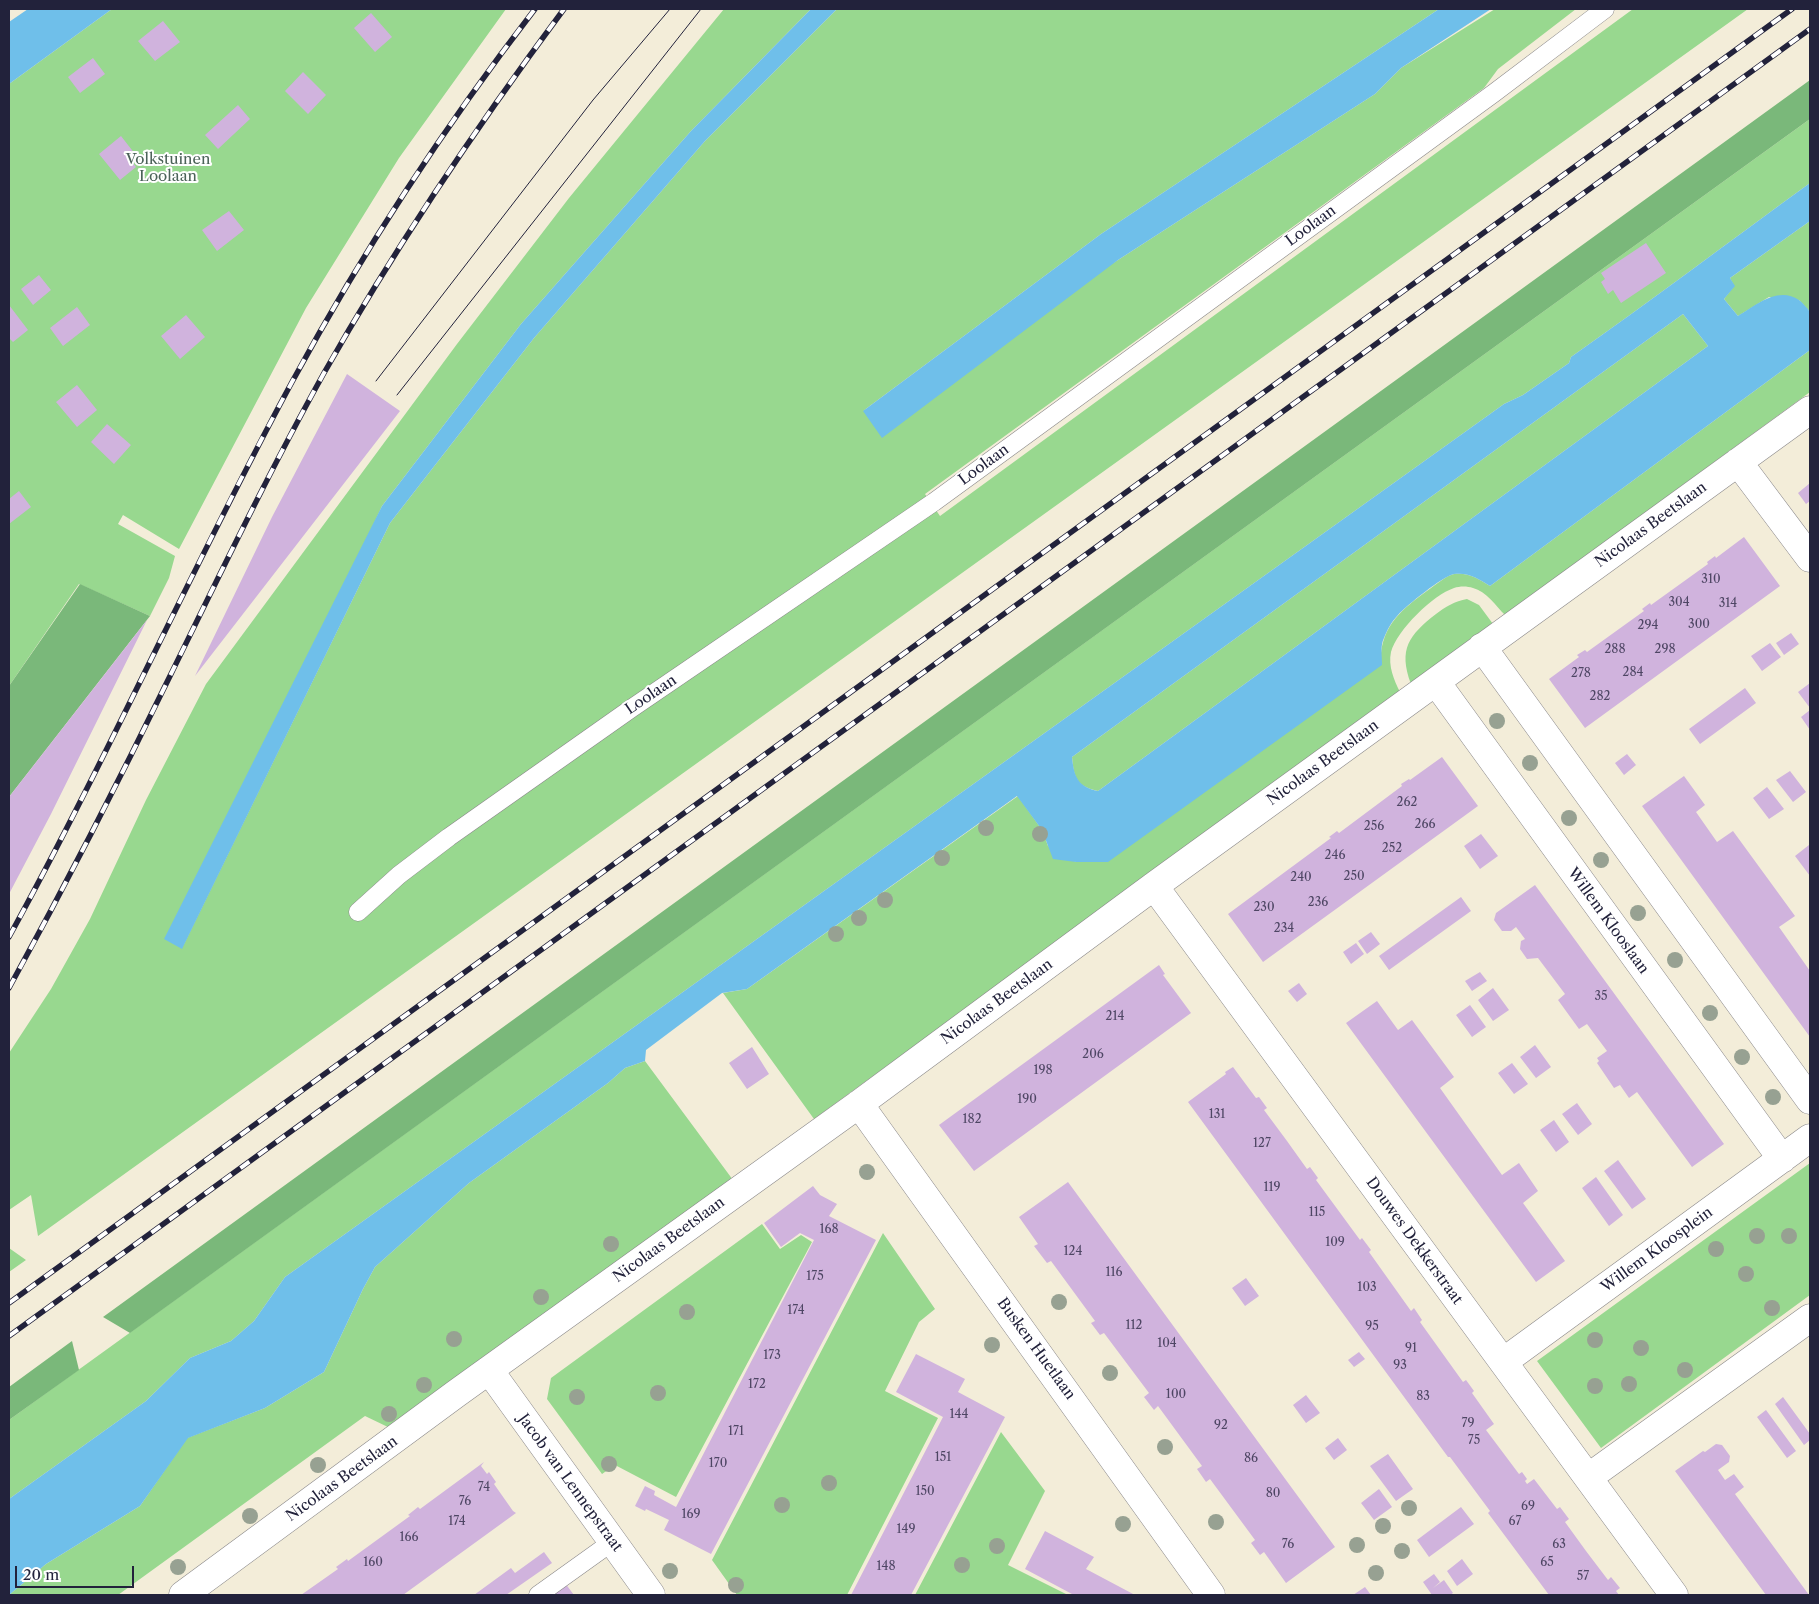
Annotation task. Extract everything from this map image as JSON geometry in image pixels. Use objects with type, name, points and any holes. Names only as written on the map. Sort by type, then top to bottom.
[{"type":"street","name":"Nicolaas Beetslaan","points":[[183,1595],[489,1370],[859,1104],[1154,886],[1810,410]]},
{"type":"street","points":[[1738,462],[1810,558]]},
{"type":"street","points":[[1482,647],[1810,1100]]},
{"type":"street","name":"Willem Klooslaan","points":[[1436,682],[1782,1159]]},
{"type":"street","name":"Douwes Dekkerstraat","points":[[1154,886],[1674,1595]]},
{"type":"street","name":"Busken Huetlaan","points":[[859,1104],[1211,1595]]},
{"type":"street","name":"Willem Kloosplein","points":[[1503,1362],[1810,1138]]},
{"type":"street","points":[[1589,1477],[1810,1318]]},
{"type":"street","name":"Jacob van Lennepstraat","points":[[489,1370],[651,1595]]},
{"type":"lane","name":"Loolaan","points":[[358,912],[399,875],[448,837],[632,708],[934,502],[1605,9]]},
{"type":"lane","points":[[538,1595],[612,1542]]},
{"type":"green space","name":"Volkstuinen Loolaan","points":[[112,9],[506,9],[399,158],[306,308],[179,549],[123,515],[118,524],[175,556],[169,578],[150,616],[79,584],[9,686],[9,84]]},
{"type":"green space","points":[[724,9],[811,9],[691,131],[521,324],[382,506],[182,948],[390,523],[534,338],[705,141],[837,9],[1439,9],[1101,234],[863,411],[1118,260],[1375,94],[1401,68],[1495,9],[1576,9],[1498,69],[1484,88],[925,494],[940,516],[1633,9],[1748,9],[38,1236],[31,1195],[9,1210],[9,1053],[51,989],[90,919],[146,800],[206,684],[457,344],[569,198]]},
{"type":"green space","points":[[1810,80],[1810,119],[130,1333],[103,1317]]},
{"type":"green space","points":[[1810,119],[1810,183],[1571,357],[1569,363],[1523,395],[1504,404],[285,1277],[254,1321],[231,1341],[190,1358],[146,1401],[9,1499],[9,1420]]},
{"type":"green space","points":[[1810,221],[1810,312],[1799,300],[1769,297],[1738,316],[1724,299],[1734,286],[1730,278]]},
{"type":"green space","points":[[1683,314],[1708,346],[1098,791],[1081,784],[1075,776],[1072,757]]},
{"type":"green space","points":[[1810,350],[1810,392],[1505,615],[1486,595],[1471,587],[1454,588],[1436,598],[1408,624],[1400,634],[1391,652],[1391,668],[1400,692],[814,1119],[723,993],[747,989],[1018,796],[1042,830],[1048,846],[1076,862],[1381,653],[1387,631],[1398,615],[1442,580],[1454,574],[1464,574],[1490,586]]},
{"type":"green space","points":[[80,584],[150,616],[9,797],[9,686]]},
{"type":"green space","points":[[1467,599],[1479,605],[1493,624],[1411,684],[1407,672],[1406,652],[1413,636],[1443,609]]},
{"type":"green space","points":[[645,1061],[733,1180],[390,1428],[365,1416],[118,1595],[9,1595],[46,1564],[140,1506],[187,1438],[265,1408],[324,1372],[375,1267],[469,1183],[608,1083],[625,1068]]},
{"type":"green space","points":[[1810,1163],[1810,1295],[1601,1448],[1537,1361]]},
{"type":"green space","points":[[762,1224],[780,1249],[801,1235],[812,1242],[676,1497],[615,1465],[602,1474],[547,1399],[551,1378]]},
{"type":"green space","points":[[883,1233],[935,1309],[919,1322],[885,1391],[938,1418],[847,1595],[737,1595],[712,1560]]},
{"type":"green space","points":[[9,1248],[26,1260],[9,1272]]},
{"type":"green space","points":[[72,1341],[79,1370],[9,1420],[9,1387]]},
{"type":"green space","points":[[1001,1432],[1045,1491],[1008,1565],[1068,1595],[915,1595]]},
{"type":"water","points":[[28,9],[112,9],[9,84],[9,22]]},
{"type":"water","points":[[811,9],[837,9],[705,141],[534,338],[390,523],[182,949],[164,939],[382,506],[521,324],[691,131]]},
{"type":"water","points":[[1439,9],[1491,9],[1401,68],[1375,94],[1118,260],[882,438],[863,411],[1101,234]]},
{"type":"water","points":[[1810,183],[1810,221],[1730,278],[1735,286],[1724,299],[1738,316],[1760,302],[1775,296],[1791,296],[1799,300],[1810,312],[1810,350],[1490,586],[1464,574],[1454,574],[1434,585],[1409,605],[1392,623],[1382,644],[1382,665],[1108,862],[1076,862],[1053,859],[1042,830],[1017,796],[747,989],[722,993],[646,1050],[645,1061],[625,1068],[608,1083],[469,1183],[375,1267],[324,1372],[265,1408],[188,1438],[140,1506],[46,1564],[9,1595],[9,1499],[146,1401],[190,1358],[231,1341],[254,1321],[285,1277],[1504,404],[1523,395],[1569,363],[1571,357]],"holes":[[[1683,314],[1708,346],[1098,791],[1086,787],[1078,780],[1072,757]]]},
{"type":"building","points":[[371,13],[392,37],[375,52],[354,28]]},
{"type":"building","points":[[163,21],[180,42],[155,61],[138,41]]},
{"type":"building","points":[[93,58],[105,74],[80,93],[68,77]]},
{"type":"building","points":[[303,72],[326,95],[308,114],[285,91]]},
{"type":"building","points":[[238,105],[250,119],[218,149],[205,135]]},
{"type":"building","points":[[121,136],[135,154],[130,159],[136,167],[120,180],[99,154]]},
{"type":"building","points":[[229,211],[244,230],[217,251],[202,230]]},
{"type":"building","points":[[1646,243],[1666,273],[1621,303],[1613,290],[1608,294],[1601,282],[1605,279],[1601,273]]},
{"type":"building","points":[[39,275],[51,290],[33,305],[21,289]]},
{"type":"building","points":[[9,305],[28,330],[13,342],[9,338]]},
{"type":"building","points":[[77,307],[90,325],[63,346],[50,328]]},
{"type":"building","points":[[186,315],[205,337],[180,359],[161,336]]},
{"type":"building","points":[[347,374],[400,411],[195,676],[272,517]]},
{"type":"building","points":[[77,385],[97,410],[77,427],[56,402]]},
{"type":"building","points":[[107,424],[131,445],[114,464],[91,442]]},
{"type":"building","points":[[1810,483],[1810,501],[1806,504],[1798,493]]},
{"type":"building","points":[[19,491],[31,507],[9,524],[9,499]]},
{"type":"building","points":[[1744,537],[1780,586],[1585,728],[1549,679],[1579,657],[1577,655],[1585,650],[1587,652],[1644,611],[1642,609],[1650,603],[1651,605],[1708,564],[1707,562],[1715,556],[1716,558]]},
{"type":"building","points":[[147,620],[51,814],[9,894],[9,797]]},
{"type":"building","points":[[1791,633],[1799,644],[1784,655],[1776,643]]},
{"type":"building","points":[[1770,643],[1781,657],[1762,671],[1751,656]]},
{"type":"building","points":[[1810,683],[1810,708],[1798,692]]},
{"type":"building","points":[[1745,688],[1756,703],[1700,744],[1689,729]]},
{"type":"building","points":[[1810,710],[1810,730],[1801,717]]},
{"type":"building","points":[[1627,754],[1636,765],[1624,775],[1615,763]]},
{"type":"building","points":[[1442,757],[1478,806],[1263,962],[1228,914],[1331,838],[1329,837],[1337,831],[1339,833],[1402,786],[1401,784],[1410,780]]},
{"type":"building","points":[[1790,771],[1806,792],[1793,802],[1776,780]]},
{"type":"building","points":[[1684,776],[1705,805],[1696,812],[1717,842],[1733,831],[1795,916],[1779,927],[1810,971],[1810,1037],[1642,806]]},
{"type":"building","points":[[1767,787],[1784,809],[1769,819],[1753,798]]},
{"type":"building","points":[[1481,834],[1498,856],[1480,869],[1464,846]]},
{"type":"building","points":[[1810,846],[1810,876],[1795,856]]},
{"type":"building","points":[[1535,885],[1724,1144],[1692,1167],[1637,1092],[1629,1098],[1620,1085],[1614,1088],[1597,1063],[1599,1061],[1597,1058],[1607,1051],[1587,1024],[1579,1029],[1558,1000],[1565,994],[1538,958],[1527,959],[1520,949],[1521,941],[1525,939],[1516,927],[1511,931],[1502,931],[1494,920],[1496,913]]},
{"type":"building","points":[[1461,897],[1471,911],[1389,970],[1379,956]]},
{"type":"building","points":[[1371,932],[1380,944],[1367,954],[1358,941]]},
{"type":"building","points":[[1356,943],[1364,954],[1351,964],[1343,952]]},
{"type":"building","points":[[1159,965],[1165,974],[1163,975],[1191,1013],[974,1171],[939,1125]]},
{"type":"building","points":[[1480,972],[1487,981],[1472,991],[1465,981]]},
{"type":"building","points":[[1299,983],[1307,994],[1297,1002],[1288,991]]},
{"type":"building","points":[[1493,988],[1509,1010],[1493,1021],[1478,1000]]},
{"type":"building","points":[[1377,1001],[1398,1030],[1412,1020],[1454,1077],[1440,1088],[1502,1175],[1519,1163],[1538,1191],[1523,1203],[1565,1261],[1536,1282],[1346,1023]]},
{"type":"building","points":[[1470,1005],[1486,1027],[1472,1037],[1456,1015]]},
{"type":"building","points":[[1535,1045],[1551,1067],[1536,1078],[1520,1057]]},
{"type":"building","points":[[752,1047],[769,1074],[747,1089],[729,1063]]},
{"type":"building","points":[[1512,1063],[1528,1084],[1514,1094],[1498,1073]]},
{"type":"building","points":[[1233,1067],[1256,1098],[1259,1097],[1267,1108],[1264,1110],[1307,1169],[1310,1167],[1318,1178],[1316,1180],[1360,1240],[1362,1238],[1371,1250],[1369,1252],[1411,1311],[1414,1308],[1422,1320],[1420,1322],[1463,1382],[1466,1380],[1474,1391],[1472,1393],[1494,1424],[1486,1430],[1519,1474],[1522,1472],[1527,1479],[1525,1481],[1527,1484],[1534,1479],[1557,1509],[1560,1507],[1569,1519],[1565,1522],[1586,1551],[1608,1580],[1611,1577],[1620,1588],[1616,1591],[1619,1595],[1549,1595],[1488,1513],[1490,1511],[1450,1457],[1448,1457],[1188,1102]]},
{"type":"building","points":[[1577,1103],[1592,1124],[1578,1135],[1562,1114]]},
{"type":"building","points":[[1554,1120],[1569,1142],[1556,1152],[1540,1130]]},
{"type":"building","points":[[1618,1160],[1646,1199],[1632,1209],[1604,1171]]},
{"type":"building","points":[[1596,1177],[1623,1215],[1609,1226],[1582,1188]]},
{"type":"building","points":[[1068,1182],[1335,1547],[1286,1583],[1264,1552],[1260,1555],[1251,1543],[1255,1540],[1210,1479],[1206,1482],[1197,1469],[1202,1466],[1158,1406],[1154,1410],[1144,1397],[1149,1393],[1104,1333],[1100,1335],[1091,1323],[1095,1321],[1051,1261],[1047,1263],[1034,1246],[1038,1244],[1019,1217]]},
{"type":"building","points":[[813,1186],[820,1195],[837,1204],[829,1216],[876,1240],[711,1554],[664,1530],[669,1520],[635,1506],[645,1486],[655,1491],[654,1495],[676,1507],[814,1240],[800,1233],[781,1247],[764,1223]]},
{"type":"building","points":[[1246,1278],[1259,1296],[1245,1306],[1232,1288]]},
{"type":"building","points":[[1359,1352],[1365,1359],[1354,1367],[1348,1360]]},
{"type":"building","points":[[916,1354],[965,1379],[958,1392],[1005,1417],[911,1595],[851,1595],[943,1417],[896,1392]]},
{"type":"building","points":[[1306,1395],[1320,1413],[1306,1423],[1293,1405]]},
{"type":"building","points":[[1783,1397],[1810,1434],[1810,1440],[1804,1445],[1775,1404]]},
{"type":"building","points":[[1766,1410],[1796,1451],[1787,1458],[1757,1417]]},
{"type":"building","points":[[1338,1438],[1347,1450],[1334,1460],[1325,1448]]},
{"type":"building","points":[[1716,1444],[1722,1445],[1730,1456],[1729,1462],[1718,1470],[1725,1480],[1734,1474],[1744,1487],[1735,1494],[1809,1595],[1766,1595],[1675,1471]]},
{"type":"building","points":[[1388,1454],[1413,1489],[1396,1501],[1370,1466]]},
{"type":"building","points":[[484,1462],[481,1466],[487,1474],[489,1472],[496,1482],[494,1484],[516,1513],[403,1595],[301,1595],[338,1569],[336,1567],[347,1559],[348,1561],[410,1516],[408,1515],[418,1507],[420,1509]]},
{"type":"building","points":[[1379,1489],[1392,1507],[1374,1520],[1361,1503]]},
{"type":"building","points":[[1461,1507],[1474,1524],[1429,1557],[1417,1540]]},
{"type":"building","points":[[1045,1531],[1094,1557],[1086,1569],[1135,1595],[1072,1595],[1025,1569]]},
{"type":"building","points":[[544,1552],[552,1563],[506,1595],[474,1595],[511,1568],[515,1573]]},
{"type":"building","points":[[1462,1559],[1473,1574],[1457,1586],[1447,1571]]},
{"type":"building","points":[[1434,1574],[1440,1582],[1433,1588],[1444,1580],[1453,1593],[1450,1595],[1432,1595],[1423,1582]]},
{"type":"building","points":[[565,1583],[574,1595],[549,1595]]},
{"type":"building","points":[[1365,1587],[1371,1595],[1353,1595]]},
{"type":"tram line","points":[[376,381],[593,100],[670,9]]},
{"type":"tram line","points":[[397,395],[701,9]]},
{"type":"railway","points":[[9,937],[81,799],[220,520],[319,333],[376,238],[437,144],[535,9]]},
{"type":"railway","points":[[9,988],[91,833],[245,523],[324,373],[351,326],[438,187],[564,9]]},
{"type":"railway","points":[[9,1303],[1792,9]]},
{"type":"railway","points":[[9,1336],[1810,29]]}]
